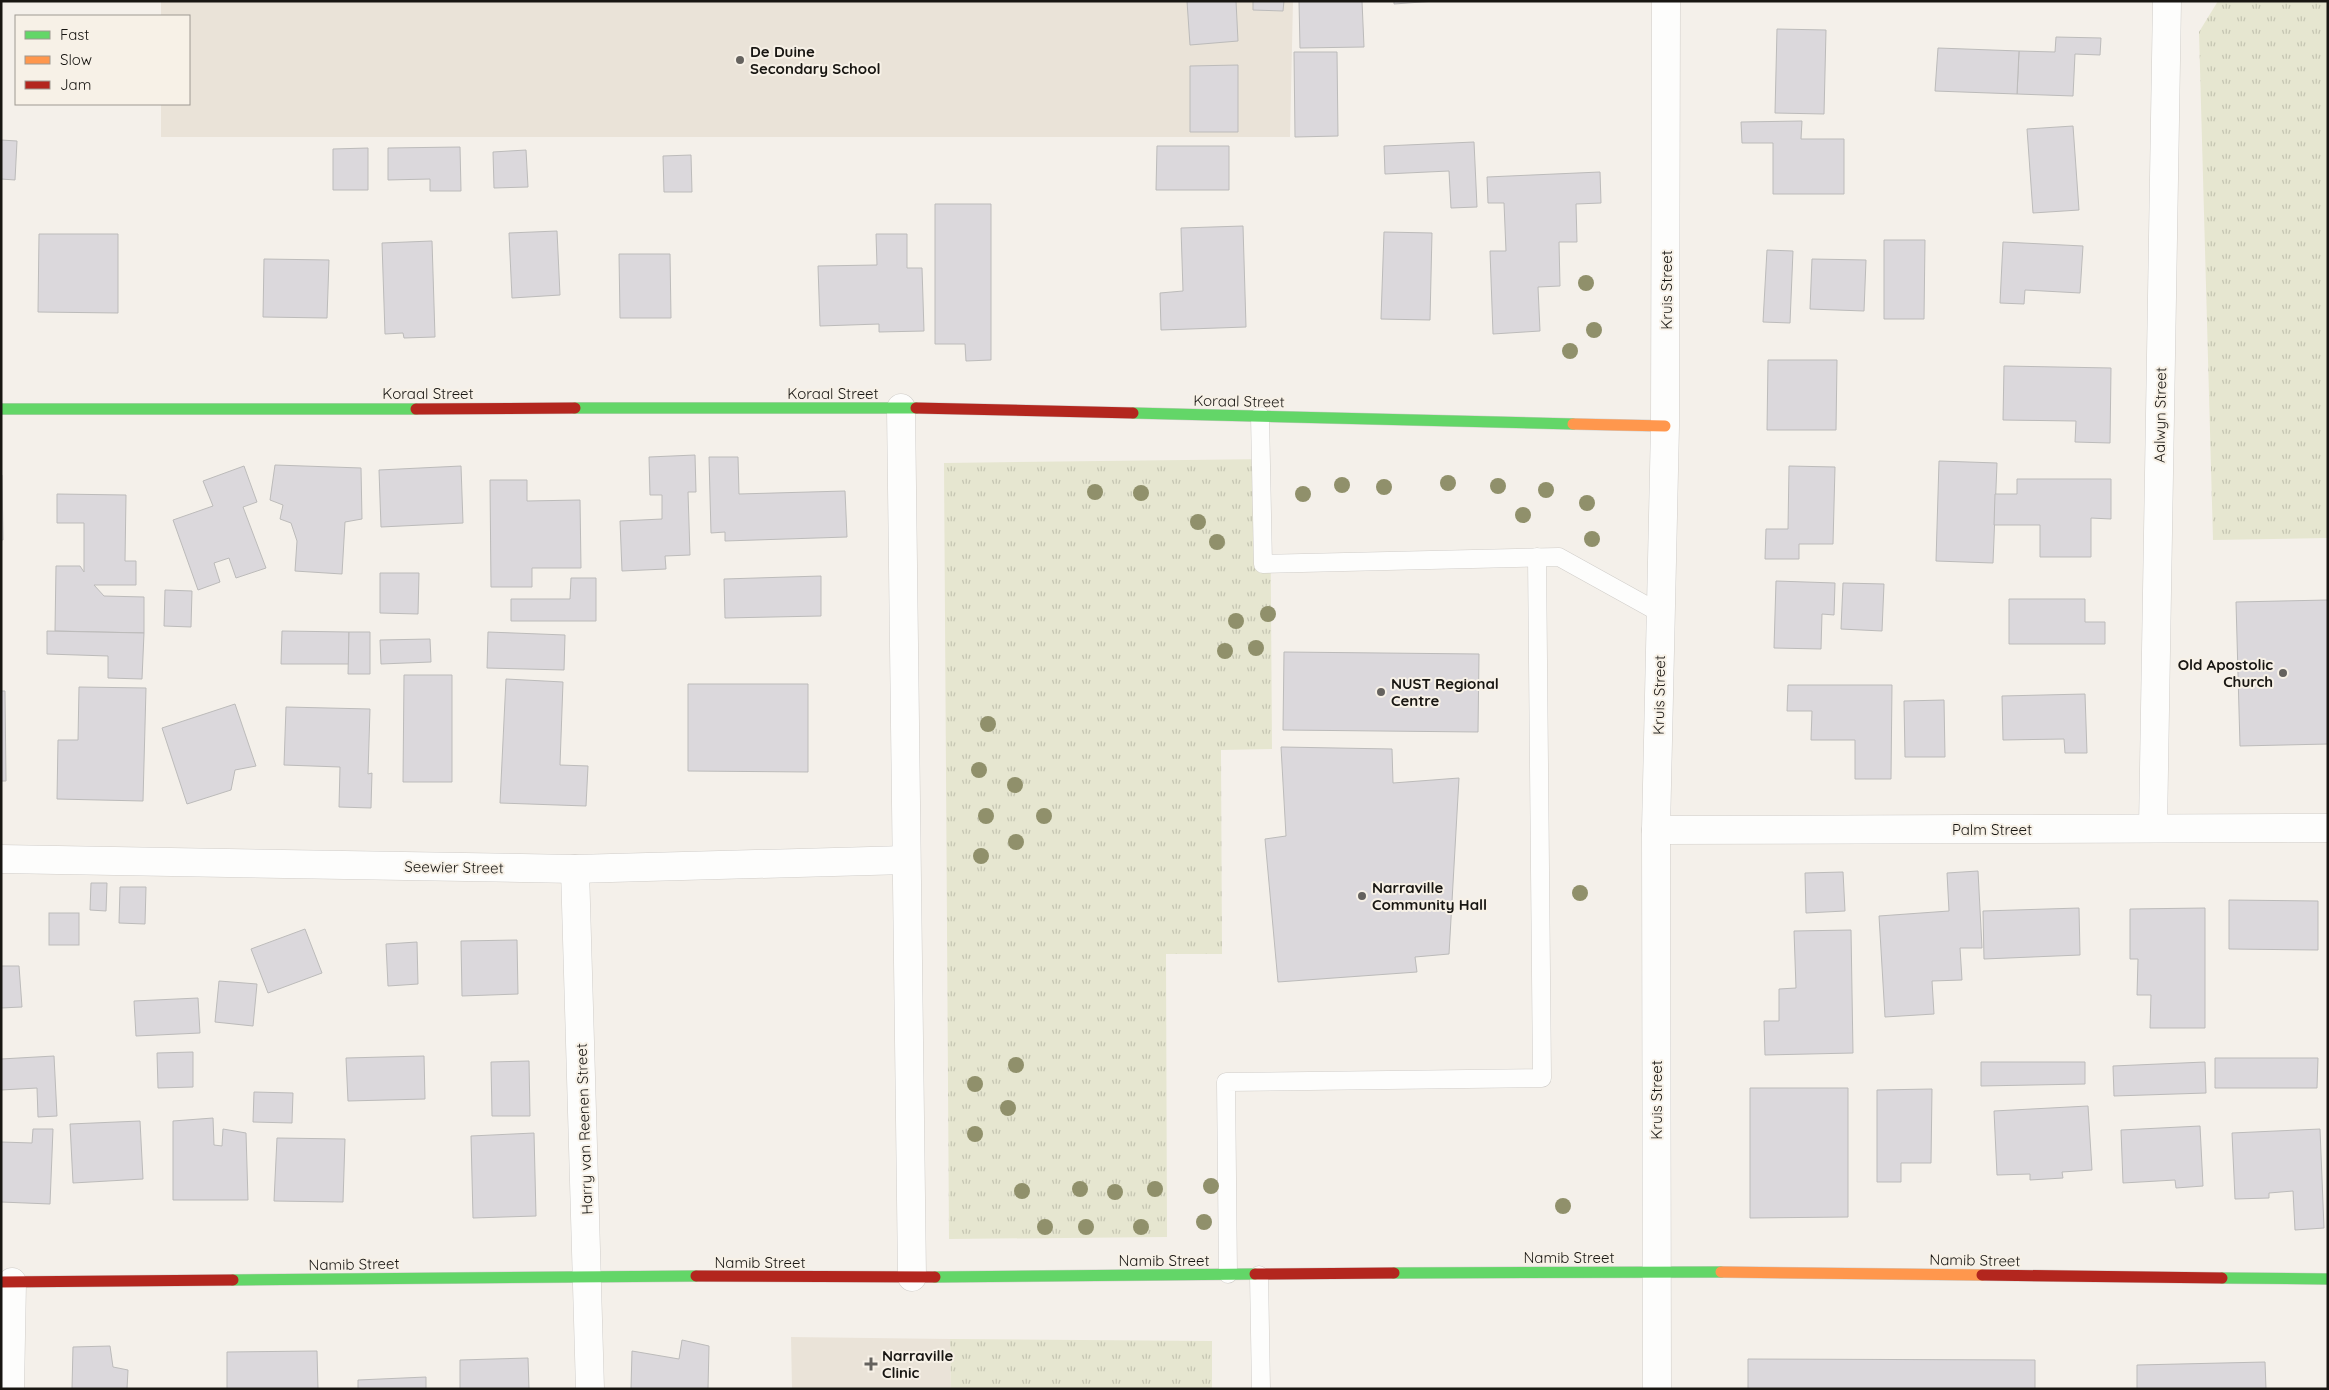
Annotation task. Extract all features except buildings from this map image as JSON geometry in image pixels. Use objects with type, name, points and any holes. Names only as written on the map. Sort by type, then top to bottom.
[{"type":"street","name":"Kruis Street","points":[[1657,1389],[1656,830],[1665,426],[1666,1]]},
{"type":"street","name":"Aalwyn Street","points":[[2153,828],[2168,1]]},
{"type":"street","name":"Koraal Street","points":[[1,409],[901,408],[1665,426]]},
{"type":"street","points":[[901,408],[912,1277]]},
{"type":"street","name":"Palm Street","points":[[1656,830],[2328,828]]},
{"type":"street","name":"Seewier Street","points":[[1,859],[575,868],[906,860]]},
{"type":"street","name":"Harry van Reenen Street","points":[[575,868],[590,1389]]},
{"type":"street","name":"Namib Street","points":[[7,1282],[588,1276],[912,1277],[1656,1271],[2328,1278]]},
{"type":"street","points":[[7,1282],[10,1389]]},
{"type":"lane","points":[[1260,416],[1262,564],[1559,557],[1660,613]]},
{"type":"lane","points":[[1228,1274],[1226,1082],[1542,1078],[1537,557]]},
{"type":"lane","points":[[1260,1275],[1261,1389]]},
{"type":"shaded area","name":"De Duine Secondary School","points":[[161,1],[1293,1],[1290,137],[161,137],[161,105],[190,105],[190,15],[161,15]]},
{"type":"shaded area","name":"Narraville Clinic","points":[[791,1337],[950,1339],[951,1389],[792,1389]]},
{"type":"green space","points":[[2218,1],[2328,1],[2328,538],[2213,540],[2199,32]]},
{"type":"green space","points":[[1270,459],[1272,749],[1221,750],[1222,954],[1166,954],[1167,1237],[949,1239],[944,463]]},
{"type":"green space","points":[[950,1339],[1212,1341],[1212,1389],[951,1389]]},
{"type":"traffic: fast","points":[[575,408],[916,408]]},
{"type":"traffic: fast","points":[[1,409],[416,409]]},
{"type":"traffic: fast","points":[[1133,413],[1573,424]]},
{"type":"traffic: fast","points":[[1394,1273],[1721,1272]]},
{"type":"traffic: fast","points":[[935,1277],[1255,1274]]},
{"type":"traffic: fast","points":[[233,1280],[696,1276]]},
{"type":"traffic: fast","points":[[2222,1278],[2328,1279]]},
{"type":"traffic: slow","points":[[1573,424],[1665,426]]},
{"type":"traffic: slow","points":[[1721,1272],[1982,1275]]},
{"type":"traffic: jam","points":[[416,409],[575,408]]},
{"type":"traffic: jam","points":[[916,408],[1133,413]]},
{"type":"traffic: jam","points":[[1255,1274],[1394,1273]]},
{"type":"traffic: jam","points":[[1982,1275],[2222,1278]]},
{"type":"traffic: jam","points":[[696,1276],[935,1277]]},
{"type":"traffic: jam","points":[[1,1282],[233,1280]]},
{"type":"place","name":"De Duine Secondary School","points":[[740,60]]},
{"type":"place","name":"Old Apostolic Church","points":[[2283,673]]},
{"type":"place","name":"NUST Regional Centre","points":[[1381,692]]},
{"type":"place","name":"Narraville Community Hall","points":[[1362,896]]},
{"type":"place","name":"Narraville Clinic","points":[[871,1364]]}]
